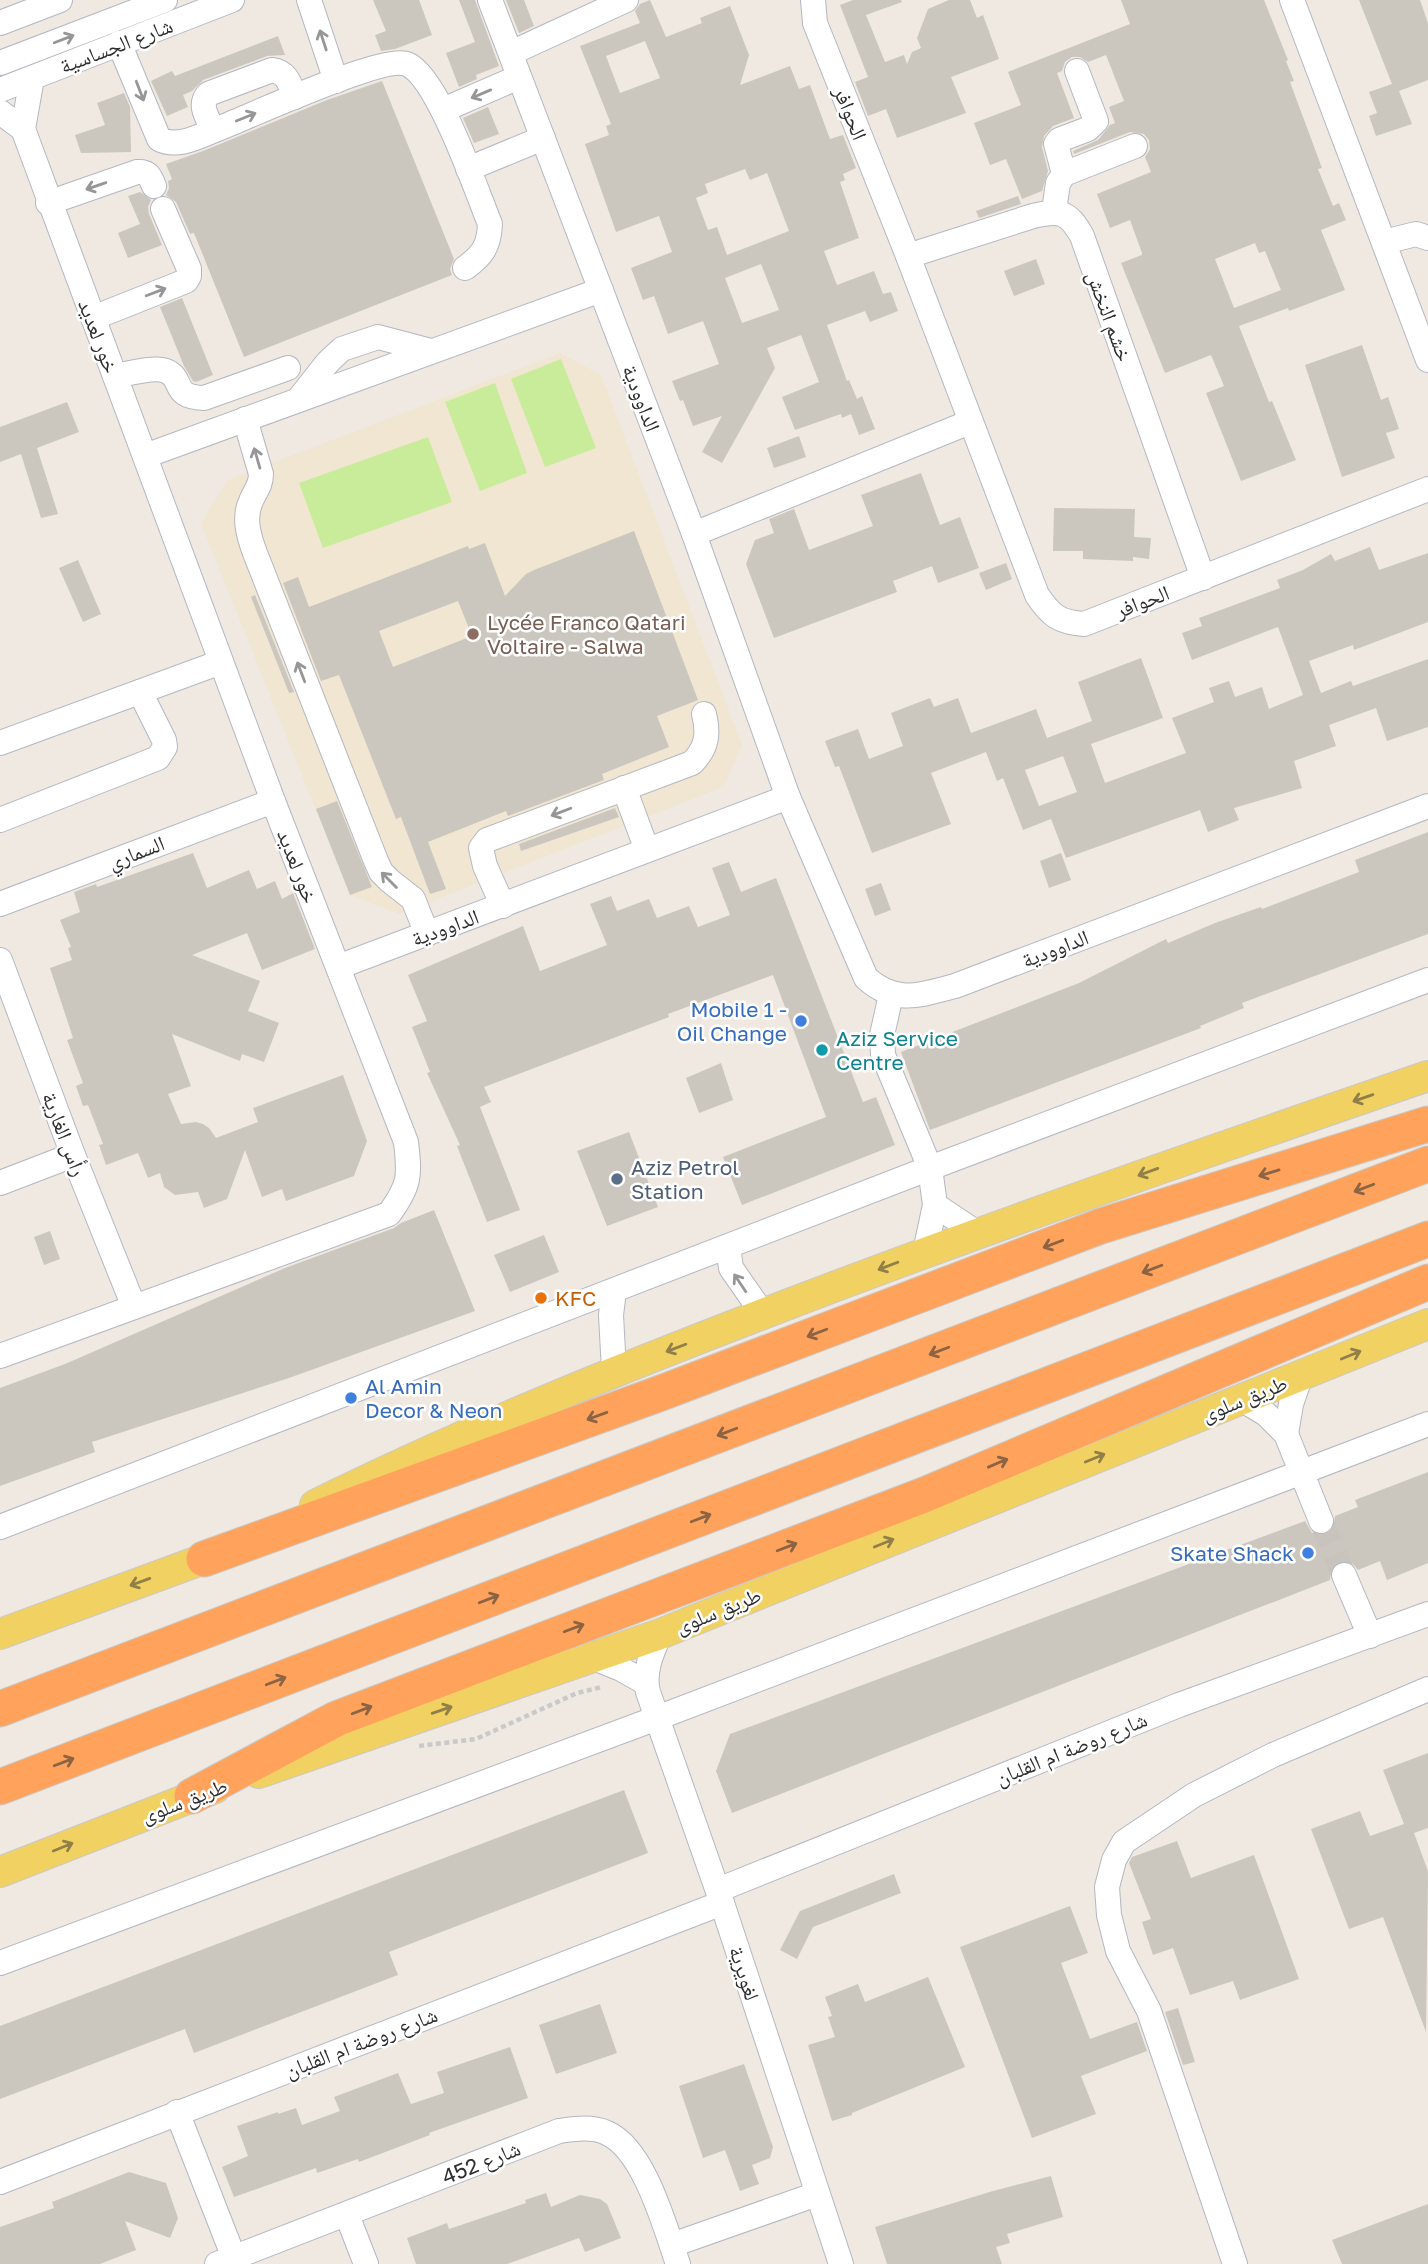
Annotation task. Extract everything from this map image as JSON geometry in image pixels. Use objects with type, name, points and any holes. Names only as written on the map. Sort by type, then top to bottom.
[{"type":"highway","points":[[204,1559],[661,1393],[1101,1226],[1428,1124]]},
{"type":"highway","points":[[0,1709],[1428,1164]]},
{"type":"highway","points":[[0,1787],[1428,1239]]},
{"type":"highway","points":[[192,1796],[336,1719],[924,1495],[1428,1282]]},
{"type":"main road","points":[[0,1634],[204,1559],[411,1458],[614,1371],[977,1233],[1428,1076]]},
{"type":"main road","name":"طريق سلوى","points":[[0,1872],[192,1796],[660,1634],[1428,1324]]},
{"type":"street","points":[[0,23],[60,0]]},
{"type":"street","name":"شارع الجساسية","points":[[0,90],[32,78],[110,39],[165,0]]},
{"type":"street","name":"شارع الجساسية","points":[[0,63],[110,39],[232,0]]},
{"type":"street","points":[[309,0],[336,80]]},
{"type":"street","name":"الداوودية","points":[[491,0],[694,534],[788,797],[866,978],[877,988],[891,995],[914,996],[955,986],[1428,806]]},
{"type":"street","points":[[511,53],[626,0]]},
{"type":"street","name":"الحوافر","points":[[813,0],[815,23],[908,256],[1037,595],[1049,612],[1066,623],[1084,624],[1428,489]]},
{"type":"street","points":[[1292,0],[1428,360]]},
{"type":"street","points":[[110,39],[159,139],[168,144],[180,143],[213,131],[336,80],[381,66],[402,63],[420,73],[443,110],[490,224],[489,241],[485,251],[465,268]]},
{"type":"street","points":[[213,131],[202,106],[208,94],[272,70],[286,75],[295,97]]},
{"type":"street","points":[[1064,174],[1056,144],[1059,140],[1088,129],[1096,121],[1077,71]]},
{"type":"street","points":[[443,110],[519,77]]},
{"type":"street","name":"خور لعديد","points":[[0,1356],[389,1213],[404,1193],[409,1170],[406,1142],[273,801],[48,203],[23,129],[32,78]]},
{"type":"street","points":[[0,112],[23,129]]},
{"type":"street","points":[[468,169],[543,138]]},
{"type":"street","points":[[908,256],[1054,211],[1058,183],[1064,174],[1135,146]]},
{"type":"street","points":[[48,203],[137,172],[144,171],[149,174],[154,186]]},
{"type":"street","points":[[93,318],[186,281],[189,269],[163,209]]},
{"type":"street","name":"خشم النخش","points":[[1054,211],[1073,219],[1082,236],[1203,578]]},
{"type":"street","points":[[1384,242],[1416,234],[1428,238]]},
{"type":"street","points":[[145,456],[601,290]]},
{"type":"street","points":[[115,376],[166,371],[181,393],[192,398],[204,398],[288,368]]},
{"type":"street","points":[[246,419],[261,474],[261,483],[250,502],[247,514],[249,536],[376,861],[390,881],[413,900],[426,934]]},
{"type":"street","points":[[694,534],[970,422]]},
{"type":"street","points":[[0,743],[221,662]]},
{"type":"street","points":[[0,820],[158,758],[165,747],[164,740],[140,692]]},
{"type":"street","points":[[503,906],[485,866],[481,848],[487,840],[692,762],[702,753],[707,741],[704,713]]},
{"type":"street","points":[[624,788],[647,850]]},
{"type":"street","name":"الداوودية","points":[[338,967],[788,797]]},
{"type":"street","name":"السماري","points":[[0,904],[273,801]]},
{"type":"street","name":"رأس الغارية","points":[[0,960],[73,1155],[134,1307]]},
{"type":"street","points":[[0,1527],[930,1168],[1428,980]]},
{"type":"street","points":[[891,995],[882,1035],[883,1055],[930,1168],[935,1205],[925,1252]]},
{"type":"street","points":[[0,1182],[73,1155]]},
{"type":"street","points":[[935,1205],[977,1233]]},
{"type":"street","points":[[728,1247],[731,1268],[763,1314]]},
{"type":"street","points":[[614,1291],[611,1315],[614,1371]]},
{"type":"street","points":[[1286,1434],[1291,1404],[1301,1375]]},
{"type":"street","points":[[1241,1399],[1266,1414],[1286,1434],[1321,1521]]},
{"type":"street","points":[[0,1963],[657,1718],[1428,1424]]},
{"type":"street","points":[[1344,1575],[1370,1636]]},
{"type":"street","name":"شارع روضة ام القلبان","points":[[0,2182],[720,1897],[1179,1705],[1428,1614]]},
{"type":"street","points":[[594,1658],[646,1683],[660,1634]]},
{"type":"street","name":"لغويرية","points":[[646,1683],[841,2264]]},
{"type":"street","points":[[1235,2264],[1149,2011],[1118,1951],[1109,1915],[1107,1887],[1114,1860],[1124,1842],[1195,1795],[1273,1755],[1428,1689]]},
{"type":"street","name":"شارع 452","points":[[177,2112],[225,2261],[264,2256],[347,2215],[559,2132],[582,2128],[606,2132],[625,2144],[640,2163],[675,2255],[817,2194]]},
{"type":"street","points":[[347,2215],[366,2264]]},
{"type":"shaded area","name":"Lycée Franco Qatari Voltaire - Salwa","points":[[560,353],[601,375],[742,745],[723,787],[399,914],[350,895],[201,523],[228,480]]},
{"type":"green space","points":[[561,359],[596,448],[545,467],[511,379]]},
{"type":"green space","points":[[495,383],[527,473],[480,491],[445,402]]},
{"type":"green space","points":[[428,437],[452,502],[323,548],[299,483]]},
{"type":"building","points":[[373,0],[419,0],[432,35],[395,49],[381,51],[375,35],[386,31]]},
{"type":"building","points":[[459,0],[475,0],[499,66],[476,75],[477,79],[459,87],[446,53],[475,42]]},
{"type":"building","points":[[506,0],[524,0],[534,26],[519,33]]},
{"type":"building","points":[[650,0],[666,37],[702,23],[700,18],[730,6],[749,55],[740,85],[790,66],[799,89],[810,85],[830,139],[843,135],[856,168],[843,174],[845,180],[840,182],[859,238],[824,251],[837,285],[874,271],[883,294],[891,292],[898,311],[870,322],[865,311],[827,325],[847,381],[849,380],[857,399],[862,396],[875,429],[859,435],[851,414],[842,418],[841,414],[795,430],[782,397],[819,382],[801,335],[767,348],[775,368],[722,463],[702,452],[722,416],[693,426],[672,381],[719,364],[703,321],[668,334],[654,296],[643,300],[631,268],[672,252],[659,216],[616,232],[585,144],[609,135],[606,126],[611,124],[580,46],[640,23],[635,11],[640,4]],"holes":[[[645,41],[660,78],[620,93],[606,56]],[[745,169],[750,180],[767,173],[789,231],[727,255],[717,227],[708,230],[696,198],[708,193],[705,184]],[[761,264],[779,310],[742,323],[725,278]]]},
{"type":"building","points":[[853,0],[901,0],[902,2],[866,15],[885,62],[904,55],[907,64],[912,52],[921,48],[917,38],[928,9],[949,0],[970,0],[977,18],[983,15],[999,59],[951,77],[966,113],[897,138],[886,109],[868,116],[855,82],[868,77],[840,5]]},
{"type":"building","points":[[1121,0],[1264,0],[1288,60],[1286,61],[1294,81],[1290,82],[1322,168],[1318,169],[1333,206],[1339,203],[1346,220],[1321,230],[1345,290],[1239,326],[1269,402],[1272,401],[1296,460],[1241,481],[1206,393],[1224,386],[1211,355],[1165,373],[1121,263],[1142,255],[1130,220],[1110,228],[1097,194],[1151,172],[1145,157],[1150,149],[1149,140],[1144,134],[1130,132],[1074,154],[1073,151],[1098,140],[1110,125],[1115,123],[1109,107],[1124,101],[1106,55],[1088,62],[1080,57],[1072,57],[1065,62],[1062,71],[1057,73],[1074,118],[1053,126],[1044,136],[1042,147],[1048,171],[1042,191],[1022,199],[1006,159],[990,165],[974,123],[1021,105],[1008,72],[1130,24]],"holes":[[[1255,243],[1259,253],[1265,251],[1281,290],[1234,308],[1215,259]]]},
{"type":"building","points":[[1359,0],[1420,0],[1428,23],[1428,80],[1399,91],[1412,124],[1376,136],[1369,116],[1377,113],[1369,92],[1392,84]]},
{"type":"building","points":[[278,36],[285,55],[267,56],[203,80],[192,91],[183,95],[188,107],[167,116],[151,81],[172,71],[175,76]]},
{"type":"building","points":[[382,81],[454,259],[450,269],[452,275],[244,357],[194,233],[190,234],[176,202],[166,195],[168,181],[172,179],[166,164]]},
{"type":"building","points":[[124,93],[130,107],[131,152],[81,153],[75,135],[105,125],[97,103]]},
{"type":"building","points":[[488,107],[499,134],[474,143],[463,118]]},
{"type":"building","points":[[140,192],[151,200],[149,214],[162,245],[128,258],[118,233],[140,224],[128,196]]},
{"type":"building","points":[[1018,196],[1021,204],[979,218],[976,211]]},
{"type":"building","points":[[1036,259],[1045,284],[1014,296],[1004,271]]},
{"type":"building","points":[[182,298],[213,375],[196,382],[184,366],[160,307]]},
{"type":"building","points":[[1362,345],[1381,400],[1388,397],[1399,429],[1386,433],[1395,458],[1342,477],[1305,365]]},
{"type":"building","points":[[67,402],[79,432],[37,448],[58,514],[41,518],[21,454],[0,462],[0,427]]},
{"type":"building","points":[[799,436],[806,457],[774,468],[767,448]]},
{"type":"building","points":[[921,473],[940,525],[960,517],[979,568],[938,583],[932,566],[893,581],[897,592],[774,638],[746,564],[755,540],[774,533],[769,519],[794,509],[809,550],[873,526],[861,495]]},
{"type":"building","points":[[1054,508],[1135,509],[1134,537],[1151,538],[1149,559],[1083,559],[1083,551],[1053,551]]},
{"type":"building","name":"Lycée Franco Qatari Voltaire - Salwa","points":[[634,531],[698,700],[657,716],[669,747],[602,774],[604,780],[508,816],[506,811],[428,842],[446,889],[430,894],[401,817],[396,819],[339,675],[321,681],[283,583],[298,577],[309,607],[468,546],[469,549],[485,543],[505,596],[526,574]],"holes":[[[458,601],[472,636],[393,667],[379,631]]]},
{"type":"building","points":[[1370,547],[1379,570],[1428,553],[1428,622],[1354,650],[1353,645],[1309,661],[1321,693],[1351,681],[1353,686],[1428,659],[1428,727],[1387,741],[1376,708],[1329,725],[1336,746],[1294,761],[1302,788],[1234,808],[1239,820],[1208,832],[1200,810],[1066,858],[1051,819],[1023,830],[1003,778],[997,781],[986,752],[931,773],[951,824],[872,853],[839,766],[835,767],[825,741],[858,729],[869,759],[903,746],[891,713],[930,698],[934,707],[958,698],[971,733],[1036,709],[1047,738],[1092,721],[1078,682],[1141,658],[1163,718],[1091,744],[1105,783],[1186,753],[1172,718],[1214,702],[1209,688],[1229,681],[1235,697],[1262,687],[1269,709],[1303,695],[1278,627],[1192,660],[1182,633],[1202,626],[1199,618],[1280,588],[1277,580],[1303,570],[1331,554],[1335,561]],"holes":[[[1063,756],[1077,792],[1039,806],[1025,770]]]},
{"type":"building","points":[[78,560],[101,614],[83,622],[59,568]]},
{"type":"building","points":[[1006,563],[1012,579],[986,590],[979,573]]},
{"type":"building","points":[[255,595],[294,692],[289,693],[251,597]]},
{"type":"building","points":[[337,801],[372,887],[350,895],[316,809]]},
{"type":"building","points":[[615,808],[619,817],[521,851],[519,844]]},
{"type":"building","points":[[1428,832],[1428,934],[1242,1003],[1244,1008],[1200,1026],[1201,1028],[930,1130],[901,1052],[1079,983],[1166,939],[1168,943],[1215,923],[1261,907],[1262,909],[1359,872],[1355,860]]},
{"type":"building","points":[[193,853],[207,888],[249,870],[257,889],[275,881],[282,899],[293,893],[315,949],[262,970],[247,933],[192,955],[260,981],[248,1011],[279,1023],[264,1062],[242,1054],[240,1061],[172,1034],[191,1086],[168,1094],[181,1124],[203,1124],[216,1138],[258,1122],[253,1108],[343,1075],[367,1141],[354,1176],[286,1201],[282,1189],[262,1197],[245,1150],[227,1199],[204,1208],[198,1192],[175,1195],[164,1187],[160,1173],[148,1178],[138,1153],[106,1165],[99,1145],[103,1144],[88,1105],[83,1106],[76,1086],[83,1083],[67,1040],[73,1038],[50,968],[72,960],[68,948],[71,947],[60,920],[80,912],[74,892],[96,884],[97,887]]},
{"type":"building","points":[[1061,853],[1071,880],[1049,888],[1040,861]]},
{"type":"building","points":[[729,862],[741,892],[776,878],[863,1102],[876,1097],[895,1145],[742,1205],[723,1157],[826,1117],[773,975],[484,1087],[491,1102],[480,1107],[520,1210],[487,1222],[457,1146],[460,1145],[427,1073],[430,1072],[412,1027],[427,1021],[408,975],[523,926],[540,971],[607,945],[590,904],[611,896],[617,911],[649,899],[657,918],[689,906],[698,927],[730,915],[712,868]]},
{"type":"building","points":[[881,883],[891,910],[875,916],[865,889]]},
{"type":"building","points":[[721,1063],[733,1100],[699,1113],[686,1078]]},
{"type":"building","name":"Aziz Petrol Station","points":[[629,1132],[658,1207],[607,1226],[577,1151]]},
{"type":"building","points":[[434,1210],[475,1311],[289,1378],[92,1442],[95,1452],[0,1486],[0,1388],[65,1364],[285,1268],[394,1228]]},
{"type":"building","points":[[50,1231],[60,1259],[44,1265],[34,1237]]},
{"type":"building","points":[[544,1235],[559,1272],[510,1292],[494,1255]]},
{"type":"building","points":[[1428,1472],[1428,1563],[1387,1580],[1380,1561],[1358,1570],[1352,1563],[1339,1561],[1332,1567],[1330,1580],[732,1813],[716,1771],[730,1734],[1305,1521],[1312,1533],[1326,1535],[1333,1530],[1335,1516],[1358,1507],[1355,1500]]},
{"type":"building","points":[[1428,1753],[1428,1828],[1414,1833],[1428,1871],[1426,2032],[1383,1917],[1349,1929],[1311,1829],[1360,1811],[1370,1836],[1404,1824],[1383,1770]]},
{"type":"building","points":[[624,1790],[648,1853],[389,1952],[398,1975],[194,2053],[185,2029],[0,2099],[0,2026]]},
{"type":"building","points":[[1177,1841],[1191,1878],[1254,1855],[1299,1979],[1240,2000],[1233,1981],[1190,1995],[1173,1948],[1153,1955],[1142,1922],[1151,1919],[1129,1863],[1132,1857]]},
{"type":"building","points":[[894,1874],[901,1893],[813,1927],[797,1959],[780,1950],[800,1911]]},
{"type":"building","points":[[1070,1906],[1088,1953],[1061,1963],[1090,2039],[1137,2022],[1147,2051],[1081,2076],[1096,2114],[1032,2138],[960,1947]]},
{"type":"building","points":[[928,1977],[965,2067],[832,2121],[808,2045],[835,2037],[828,2017],[832,2016],[825,1997],[858,1984],[865,2002]]},
{"type":"building","points":[[600,2004],[617,2053],[556,2074],[539,2025]]},
{"type":"building","points":[[1178,2008],[1195,2062],[1183,2065],[1165,2012]]},
{"type":"building","points":[[510,2047],[528,2098],[429,2133],[430,2135],[359,2162],[358,2159],[317,2173],[316,2168],[234,2197],[222,2167],[248,2156],[237,2126],[296,2108],[302,2125],[340,2111],[334,2097],[398,2073],[411,2104],[444,2093],[437,2072]]},
{"type":"building","points":[[744,2064],[773,2147],[770,2158],[752,2165],[759,2184],[740,2191],[725,2150],[703,2158],[679,2086]]},
{"type":"building","points":[[129,2172],[166,2183],[178,2218],[170,2238],[125,2221],[136,2250],[100,2264],[0,2264],[0,2227],[54,2208],[52,2202]]},
{"type":"building","points":[[1051,2176],[1063,2217],[1007,2234],[1010,2243],[996,2247],[1002,2264],[887,2264],[875,2227]]},
{"type":"building","points":[[546,2193],[551,2207],[580,2195],[600,2199],[607,2204],[621,2238],[585,2252],[579,2238],[507,2264],[416,2264],[407,2238],[447,2223],[449,2229],[526,2203],[525,2200]]},
{"type":"building","points":[[1428,2204],[1428,2264],[1342,2264],[1332,2240]]},
{"type":"tunnel","points":[[1321,1521],[1344,1575]]},
{"type":"place","name":"Lycée Franco Qatari Voltaire - Salwa","points":[[473,634]]},
{"type":"place","name":"Mobile 1 - Oil Change","points":[[801,1021]]},
{"type":"place","name":"Aziz Service Centre","points":[[822,1050]]},
{"type":"place","name":"Aziz Petrol Station","points":[[617,1179]]},
{"type":"place","name":"KFC","points":[[541,1298]]},
{"type":"place","name":"Al Amin Decor & Neon","points":[[351,1398]]},
{"type":"place","name":"Skate Shack","points":[[1308,1553]]}]
